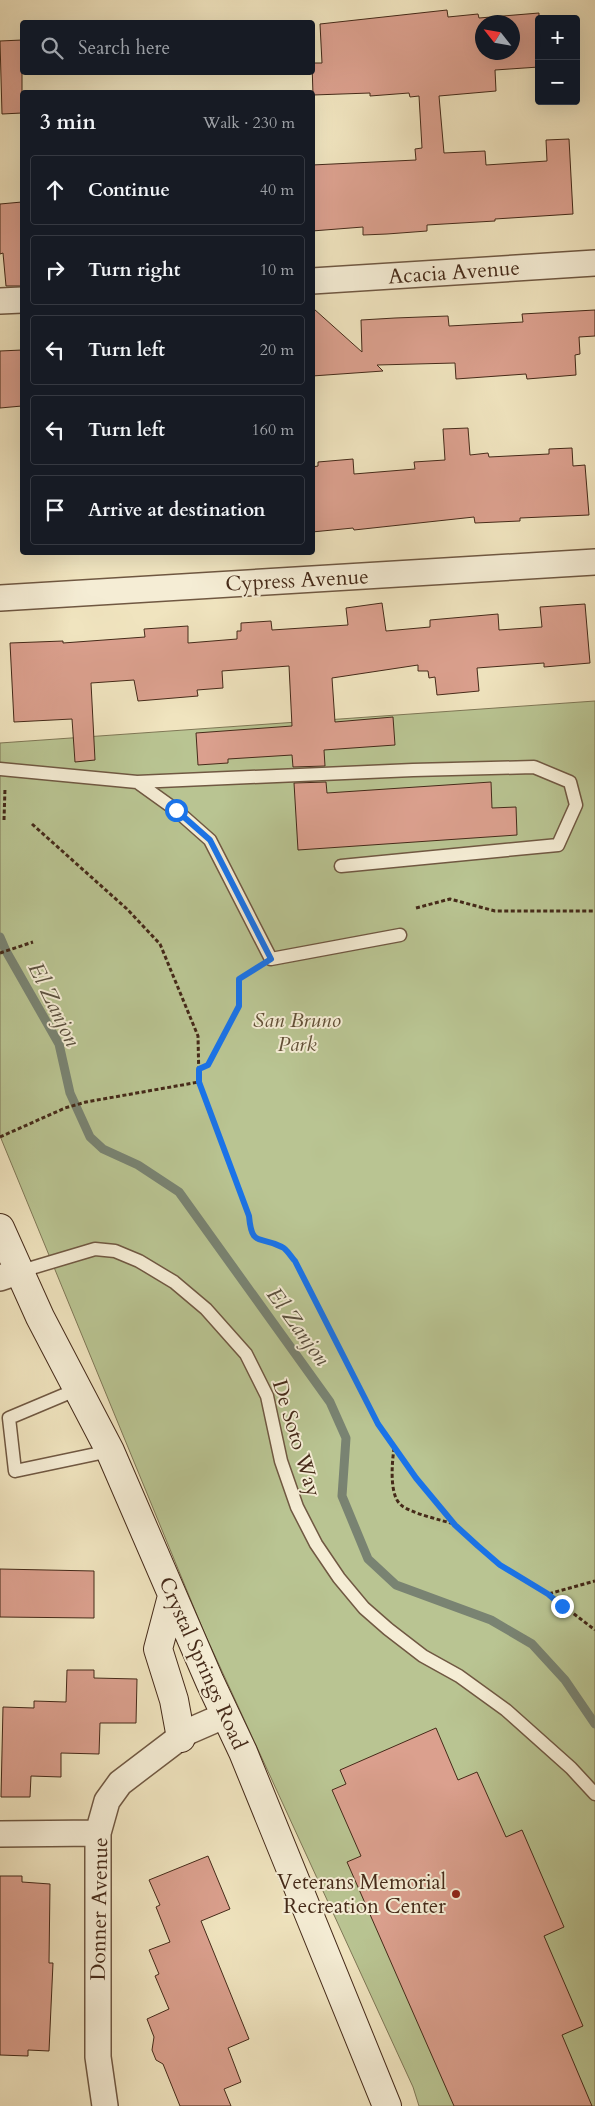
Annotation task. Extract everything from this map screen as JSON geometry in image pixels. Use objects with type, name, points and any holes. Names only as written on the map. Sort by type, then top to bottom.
[{"type":"main road","name":"Crystal Springs Road","points":[[0,1228],[9,1275],[78,1389],[110,1451],[172,1596],[243,1752],[387,2106]]},
{"type":"main road","points":[[172,1596],[158,1649],[174,1700],[180,1738]]},
{"type":"street","name":"Acacia Avenue","points":[[315,281],[595,263]]},
{"type":"street","points":[[0,301],[20,300]]},
{"type":"street","name":"Cypress Avenue","points":[[0,598],[595,562]]},
{"type":"street","name":"Donner Avenue","points":[[105,2106],[98,2057],[98,1833],[107,1801],[120,1783],[187,1732],[226,1715]]},
{"type":"street","points":[[0,1834],[98,1833]]},
{"type":"lane","points":[[3,770],[137,782],[413,770],[534,767],[570,782],[576,805],[558,845],[342,866]]},
{"type":"lane","points":[[137,782],[176,810],[210,840],[271,959],[400,935]]},
{"type":"lane","name":"De Soto Way","points":[[9,1275],[95,1249],[115,1251],[139,1261],[174,1282],[206,1309],[246,1354],[267,1396],[281,1461],[297,1507],[316,1544],[339,1578],[364,1608],[388,1629],[423,1656],[459,1676],[506,1710],[571,1768],[595,1794]]},
{"type":"lane","points":[[78,1389],[9,1418],[15,1471],[110,1451]]},
{"type":"path","points":[[3,770],[4,820]]},
{"type":"path","points":[[32,824],[128,909],[160,944],[198,1036],[199,1082],[249,1216],[250,1232],[255,1238],[283,1247],[295,1261],[378,1424],[394,1447],[416,1478],[455,1525],[500,1565],[548,1594],[595,1630]]},
{"type":"path","points":[[416,908],[450,899],[495,911],[595,911]]},
{"type":"path","points":[[0,953],[33,942]]},
{"type":"path","points":[[199,1069],[208,1065],[239,1006],[239,979],[271,959]]},
{"type":"path","points":[[0,1137],[65,1108],[86,1102],[199,1082]]},
{"type":"path","points":[[394,1447],[392,1464],[393,1483],[395,1497],[400,1505],[411,1512],[455,1525]]},
{"type":"path","points":[[548,1594],[595,1581]]},
{"type":"green space","name":"San Bruno Park","points":[[595,701],[595,2106],[419,2106],[413,2087],[204,1632],[0,1136],[0,743]]},
{"type":"building","points":[[447,10],[448,17],[478,14],[475,15],[475,60],[520,60],[520,15],[515,15],[539,13],[539,15],[535,15],[535,67],[495,70],[496,91],[439,96],[444,153],[485,151],[486,165],[547,161],[546,140],[569,139],[573,214],[427,225],[427,231],[387,234],[363,235],[363,227],[315,231],[315,165],[416,160],[415,149],[422,148],[419,96],[410,97],[409,93],[370,96],[370,93],[315,95],[312,75],[315,75],[315,63],[322,63],[320,24]]},
{"type":"building","points":[[20,40],[22,90],[20,90],[20,113],[2,114],[0,41]]},
{"type":"building","points":[[20,202],[20,286],[6,286],[3,253],[0,254],[0,204]]},
{"type":"building","points":[[315,310],[362,352],[361,320],[448,316],[449,326],[523,322],[522,314],[595,310],[595,336],[579,337],[580,354],[575,355],[576,375],[527,379],[526,374],[456,379],[455,363],[377,365],[383,371],[315,376]]},
{"type":"building","points":[[20,350],[20,406],[0,408],[0,351]]},
{"type":"building","points":[[468,428],[470,455],[488,453],[489,457],[549,454],[549,449],[572,448],[573,466],[585,465],[589,515],[520,518],[520,521],[475,523],[474,517],[354,530],[353,528],[315,532],[315,466],[318,466],[318,462],[353,459],[354,474],[415,469],[414,462],[445,460],[443,429]]},
{"type":"building","points":[[382,603],[386,631],[430,627],[430,620],[498,614],[499,630],[542,627],[540,607],[585,604],[590,663],[544,667],[544,663],[477,668],[479,691],[437,695],[435,677],[429,678],[428,671],[418,671],[418,665],[332,678],[335,722],[393,717],[395,745],[324,750],[325,766],[293,767],[292,755],[228,759],[228,763],[198,765],[196,733],[292,726],[289,666],[222,671],[223,688],[197,690],[198,696],[138,701],[134,680],[91,683],[95,760],[75,762],[72,719],[14,722],[10,643],[63,641],[63,643],[145,637],[144,629],[188,626],[188,643],[237,639],[237,631],[241,631],[241,623],[271,621],[272,630],[348,625],[346,608]]},
{"type":"building","points":[[326,782],[327,793],[491,782],[492,808],[516,807],[517,835],[298,850],[294,783]]},
{"type":"building","points":[[0,1569],[94,1571],[94,1618],[0,1617]]},
{"type":"building","points":[[67,1670],[94,1670],[94,1678],[137,1679],[136,1723],[100,1723],[99,1754],[61,1753],[61,1777],[31,1776],[30,1797],[1,1797],[3,1707],[34,1708],[34,1701],[66,1702]]},
{"type":"building","name":"Veterans Memorial Recreation Center","points":[[436,1728],[458,1780],[477,1772],[506,1837],[522,1830],[564,1927],[544,1936],[583,2026],[562,2035],[592,2106],[454,2106],[347,1862],[361,1856],[332,1790],[346,1784],[340,1770]]},
{"type":"building","points":[[208,1856],[230,1909],[201,1921],[249,2039],[228,2048],[241,2082],[224,2089],[231,2106],[180,2106],[163,2064],[156,2060],[152,2050],[154,2037],[147,2019],[169,2009],[155,1976],[159,1974],[149,1950],[170,1942],[156,1907],[160,1905],[149,1880]]},
{"type":"building","points":[[0,1876],[22,1876],[22,1882],[50,1884],[49,1963],[53,1963],[49,2051],[28,2050],[28,2056],[0,2055]]},
{"type":"waterway","name":"El Zanjon","points":[[0,937],[6,951],[59,1044],[70,1093],[90,1137],[103,1149],[138,1165],[179,1192],[330,1402],[346,1438],[342,1496],[368,1559],[396,1585],[491,1620],[532,1644],[565,1680],[595,1724]]},
{"type":"place","name":"Veterans Memorial Recreation Center","points":[[456,1894]]},
{"type":"route","points":[[176,810],[210,840],[271,959],[239,979],[239,1006],[208,1065],[199,1069],[199,1082],[249,1216],[250,1232],[255,1238],[283,1247],[295,1261],[341,1348],[378,1424],[416,1478],[455,1525],[500,1565],[548,1594],[562,1606]]}]
